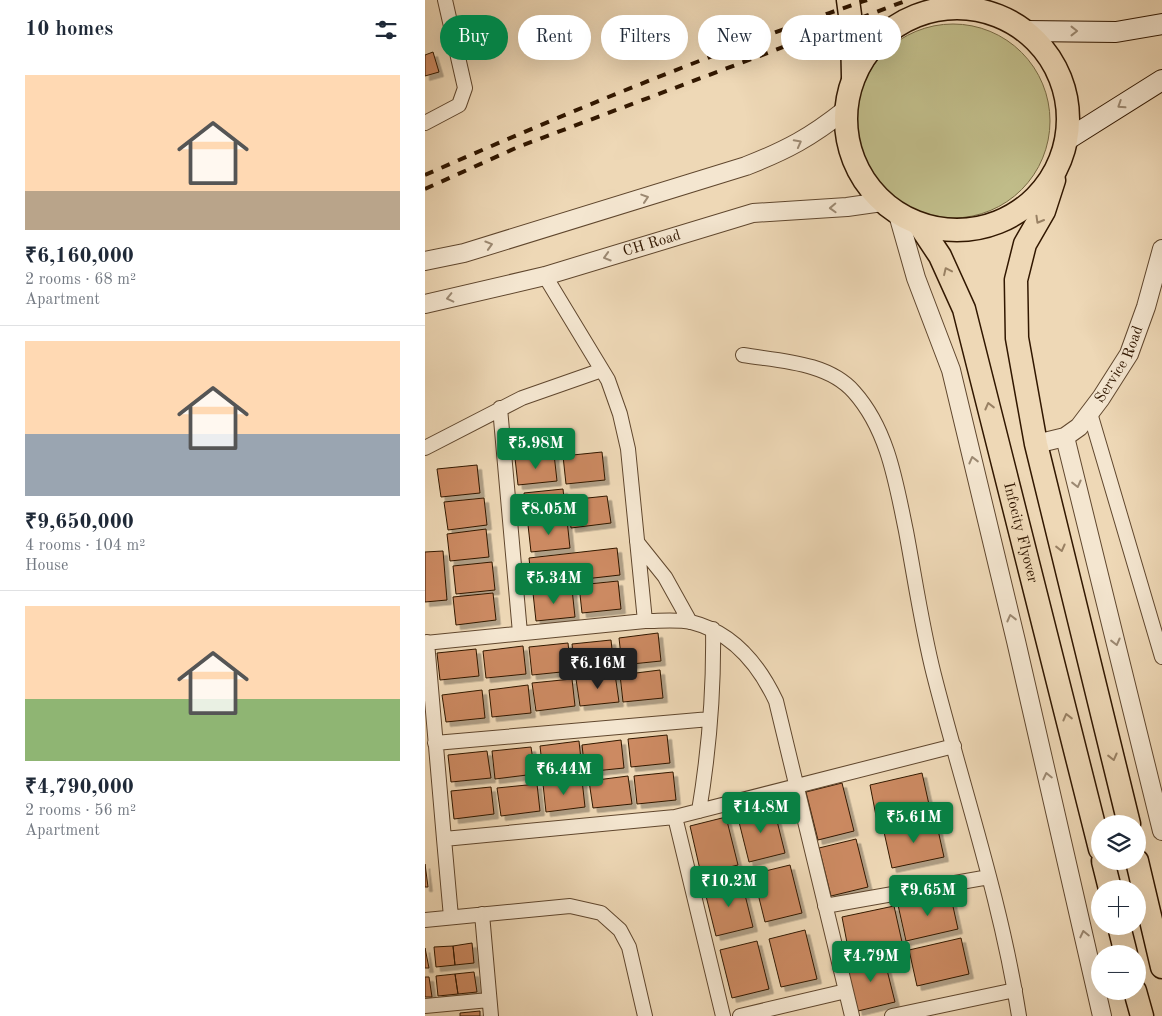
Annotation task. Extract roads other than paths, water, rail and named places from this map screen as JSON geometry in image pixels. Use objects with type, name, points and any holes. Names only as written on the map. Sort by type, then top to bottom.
[{"type":"highway","points":[[848,0],[852,30],[853,78],[845,110],[848,144],[860,175],[889,206],[920,226],[945,233],[981,228],[1016,214],[1043,190],[1063,149]]},
{"type":"highway","points":[[961,0],[995,14],[1026,31],[1049,57],[1064,89],[1068,124],[1063,149],[1044,211],[1025,244],[1016,280],[1017,338],[1036,444],[1127,815]]},
{"type":"highway","points":[[853,78],[870,48],[895,25],[927,11],[961,7],[995,14]]},
{"type":"highway","name":"Infocity Flyover","points":[[920,226],[940,256],[964,309],[1091,815]]},
{"type":"highway","points":[[1139,870],[1162,967]]},
{"type":"highway","points":[[1138,1000],[1142,1016]]},
{"type":"main road","points":[[1026,31],[1116,32],[1162,24]]},
{"type":"main road","points":[[1063,149],[1162,80]]},
{"type":"street","points":[[425,123],[459,105],[465,88],[445,0]]},
{"type":"street","points":[[425,261],[464,253],[746,166],[814,135],[845,110]]},
{"type":"street","points":[[889,206],[951,370],[1016,641],[1102,1016]]},
{"type":"street","name":"CH Road","points":[[425,304],[545,276],[753,213],[889,206]]},
{"type":"street","name":"Service Road","points":[[1036,444],[1065,437],[1079,427],[1129,354],[1146,307],[1162,249]]},
{"type":"street","points":[[545,276],[602,370],[620,414],[628,449],[645,620]]},
{"type":"street","points":[[743,355],[804,366],[828,373],[853,390],[871,413],[884,442],[899,498],[934,674],[989,877],[1015,990],[1019,1016]]},
{"type":"street","points":[[425,448],[500,408],[542,389],[602,370]]},
{"type":"street","points":[[500,408],[519,633]]},
{"type":"street","points":[[1090,413],[1162,657]]},
{"type":"street","points":[[1065,437],[1162,831]]},
{"type":"street","points":[[637,542],[665,577],[690,622]]},
{"type":"street","points":[[451,917],[426,642],[645,620],[690,622],[713,629],[739,647],[764,676],[776,701],[851,1016]]},
{"type":"street","points":[[699,811],[714,669],[713,629]]},
{"type":"street","points":[[435,743],[710,719]]},
{"type":"street","points":[[444,839],[675,817],[954,746]]},
{"type":"street","points":[[675,817],[723,1016]]},
{"type":"street","points":[[825,906],[989,877]]},
{"type":"street","points":[[425,920],[570,906],[601,913],[620,930],[629,947],[645,1016]]},
{"type":"street","points":[[482,914],[491,1016]]},
{"type":"street","points":[[892,1016],[1015,990]]},
{"type":"street","points":[[740,1016],[787,1011],[846,991]]},
{"type":"street","points":[[425,1006],[489,1000]]},
{"type":"railway","points":[[425,175],[644,83],[755,40],[867,0]]},
{"type":"railway","points":[[425,189],[518,147],[908,0]]}]
